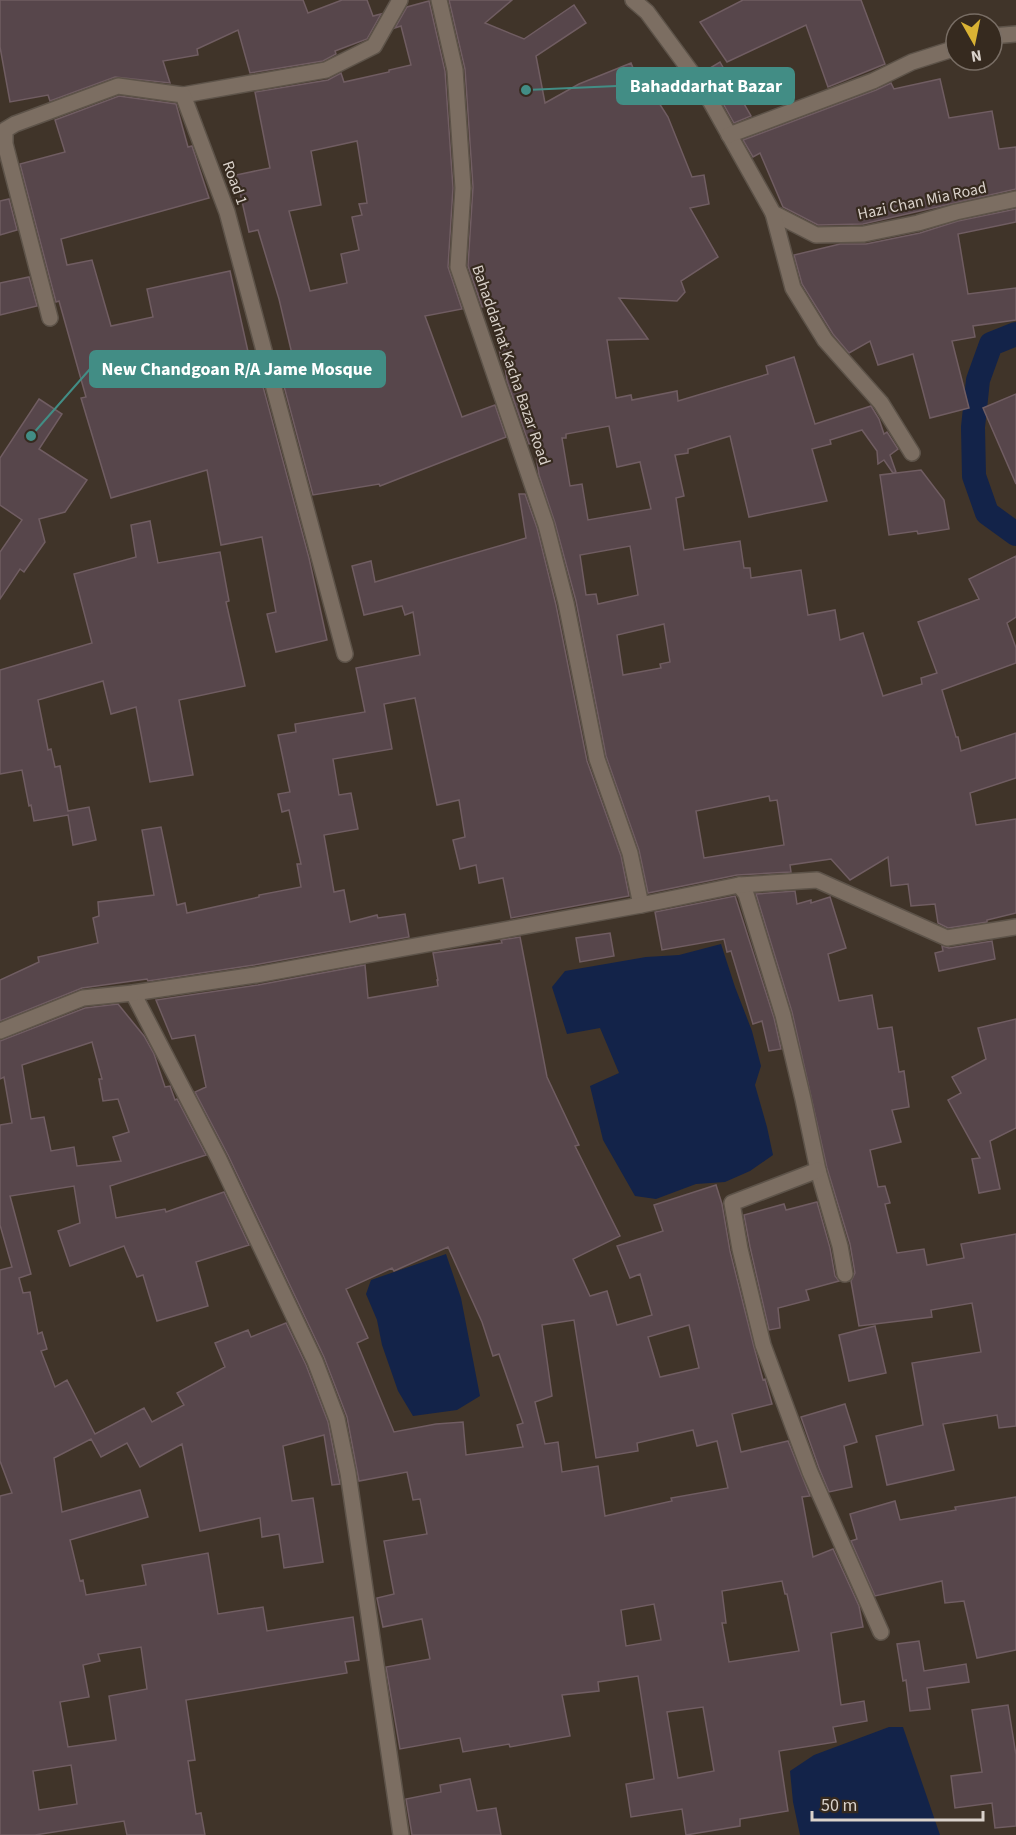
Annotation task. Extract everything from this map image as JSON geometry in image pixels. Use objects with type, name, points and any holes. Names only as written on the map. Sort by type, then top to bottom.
[{"type":"street","points":[[50,318],[5,144],[5,130],[15,124],[118,86],[183,95],[326,70],[374,46],[400,0]]},
{"type":"street","name":"Bahaddarhat Kacha Bazar Road","points":[[439,0],[455,70],[464,188],[458,267],[546,525],[566,603],[597,759],[630,854],[641,905]]},
{"type":"street","points":[[633,0],[647,12],[703,88],[773,213],[793,288],[825,340],[881,403],[912,453]]},
{"type":"street","points":[[729,135],[873,81],[912,62],[944,52]]},
{"type":"street","name":"Road 1","points":[[183,95],[227,212],[345,654]]},
{"type":"street","name":"Hazi Chan Mia Road","points":[[773,213],[816,236],[864,234],[1016,199]]},
{"type":"street","points":[[0,1031],[83,998],[256,975],[739,885],[817,880],[947,938],[1016,927]]},
{"type":"street","points":[[739,885],[746,894],[783,1015],[818,1170],[840,1245],[845,1274]]},
{"type":"street","points":[[133,993],[219,1159],[315,1361],[337,1419],[348,1473],[401,1835]]},
{"type":"street","points":[[818,1170],[732,1203],[740,1249],[763,1345],[810,1472],[881,1632]]},
{"type":"water","points":[[721,944],[752,1031],[761,1066],[755,1085],[773,1155],[750,1171],[725,1182],[696,1184],[656,1199],[635,1196],[603,1140],[590,1086],[619,1073],[600,1028],[567,1034],[552,987],[565,971],[646,957],[679,955]]},
{"type":"water","points":[[446,1254],[461,1298],[480,1396],[457,1410],[413,1416],[398,1391],[382,1345],[377,1320],[366,1294],[371,1280]]},
{"type":"water","points":[[889,1727],[903,1727],[940,1835],[800,1835],[793,1802],[790,1771],[814,1755]]},
{"type":"building","points":[[0,0],[303,0],[308,13],[342,0],[367,0],[373,16],[381,14],[367,39],[335,51],[336,54],[323,61],[250,73],[238,30],[197,49],[198,55],[163,61],[170,83],[115,77],[50,101],[48,95],[10,102],[0,47]]},
{"type":"building","points":[[449,0],[512,0],[485,23],[524,39],[574,5],[586,23],[536,56],[545,103],[579,84],[631,63],[646,100],[654,95],[668,117],[692,177],[704,175],[709,204],[690,208],[718,257],[681,281],[685,292],[677,301],[619,298],[648,339],[607,340],[616,398],[631,395],[632,400],[677,391],[678,401],[768,374],[766,366],[794,357],[815,424],[871,406],[884,434],[887,432],[898,449],[890,455],[896,472],[893,473],[884,460],[878,464],[877,451],[862,430],[830,440],[831,444],[812,449],[827,501],[749,517],[730,436],[688,449],[688,453],[675,455],[684,496],[676,498],[684,550],[740,541],[744,568],[750,568],[751,578],[801,570],[808,615],[835,610],[840,640],[863,633],[883,696],[922,684],[921,678],[937,673],[918,622],[979,599],[969,579],[1016,556],[1016,617],[1007,623],[1016,648],[1016,663],[942,690],[961,751],[1016,733],[1016,778],[970,793],[976,825],[1016,819],[1016,913],[987,920],[987,922],[948,928],[938,923],[935,904],[911,906],[908,884],[891,886],[888,857],[850,880],[831,859],[790,865],[791,872],[737,875],[648,893],[639,850],[606,756],[576,601],[555,523],[539,475],[534,443],[529,444],[507,381],[491,306],[482,307],[468,266],[473,187],[465,69]],"holes":[[[609,426],[617,467],[640,462],[651,509],[588,520],[582,484],[570,486],[562,438],[566,438],[566,434]],[[630,546],[638,595],[598,604],[596,594],[586,595],[580,555]],[[664,624],[670,662],[660,664],[661,668],[623,675],[617,635]],[[769,796],[770,801],[777,800],[784,845],[704,858],[696,811]]]},
{"type":"building","points":[[743,0],[861,0],[885,64],[828,87],[806,25],[727,62],[700,22]]},
{"type":"building","points":[[429,1],[445,71],[453,188],[448,267],[462,309],[425,316],[462,417],[495,405],[506,437],[380,486],[379,484],[313,495],[281,375],[296,371],[279,299],[258,230],[249,232],[236,175],[270,168],[255,92],[328,80],[341,73],[344,82],[411,65],[401,26],[395,28],[407,7]],"holes":[[[357,141],[367,203],[359,204],[362,215],[352,217],[359,250],[341,254],[347,283],[310,291],[289,211],[321,205],[311,151]]]},
{"type":"building","points":[[720,62],[751,116],[734,123],[705,71]]},
{"type":"building","points":[[940,79],[949,118],[992,111],[999,149],[1016,147],[1016,189],[863,224],[818,225],[783,207],[760,153],[753,157],[743,140],[891,83],[894,89]]},
{"type":"building","points":[[119,96],[176,104],[188,147],[192,146],[209,198],[61,239],[67,265],[92,260],[111,326],[153,317],[147,289],[230,271],[249,356],[256,380],[261,379],[309,558],[327,640],[276,652],[267,614],[276,612],[262,537],[221,545],[207,470],[111,498],[81,398],[86,397],[59,301],[56,302],[20,164],[65,152],[55,120]]},
{"type":"building","points":[[9,199],[17,230],[0,235],[0,201]]},
{"type":"building","points":[[1016,209],[1016,222],[958,234],[968,294],[1016,288],[1016,320],[973,326],[975,337],[952,341],[969,408],[930,418],[913,354],[878,365],[870,341],[849,353],[833,334],[802,284],[794,255],[840,244],[866,244],[920,233],[958,221]]},
{"type":"building","points":[[29,277],[37,306],[0,315],[0,283]]},
{"type":"building","points":[[1016,394],[1016,484],[983,408]]},
{"type":"building","points":[[39,399],[62,414],[39,449],[87,480],[65,512],[39,519],[45,542],[24,572],[20,569],[0,599],[0,552],[22,520],[0,505],[0,458]]},
{"type":"building","points":[[921,470],[944,500],[949,529],[918,534],[917,531],[889,535],[880,475]]},
{"type":"building","points":[[519,494],[525,494],[537,528],[556,605],[587,761],[621,856],[629,896],[511,918],[503,878],[479,883],[476,865],[460,869],[453,840],[465,837],[459,800],[437,805],[415,698],[384,704],[392,749],[333,759],[339,795],[351,793],[358,829],[324,835],[334,892],[344,890],[350,922],[377,915],[378,918],[405,914],[409,937],[254,965],[148,981],[147,979],[82,988],[0,1021],[0,980],[39,962],[38,957],[98,943],[93,918],[99,916],[98,902],[154,895],[142,830],[161,827],[177,905],[185,903],[187,913],[301,887],[297,864],[301,864],[289,810],[282,812],[278,794],[290,792],[278,735],[296,732],[295,724],[365,712],[356,668],[420,655],[413,612],[405,615],[402,606],[364,615],[352,566],[371,561],[375,582],[526,538]]},
{"type":"building","points":[[150,521],[158,563],[220,552],[229,601],[226,602],[245,686],[179,700],[193,775],[150,782],[136,707],[111,714],[103,681],[38,700],[48,750],[51,749],[55,767],[60,766],[68,811],[89,807],[96,840],[73,845],[68,815],[34,821],[22,770],[0,774],[0,670],[92,643],[74,574],[136,557],[131,525]]},
{"type":"building","points":[[795,891],[797,904],[811,900],[811,903],[830,897],[846,948],[828,954],[839,1001],[872,995],[878,1029],[892,1027],[899,1072],[904,1071],[909,1107],[892,1110],[901,1142],[870,1150],[878,1187],[885,1186],[890,1203],[885,1204],[897,1253],[924,1249],[927,1265],[964,1258],[961,1244],[1016,1234],[1016,1426],[999,1428],[997,1415],[943,1424],[954,1470],[887,1485],[876,1436],[923,1425],[912,1363],[981,1352],[972,1303],[931,1310],[932,1317],[859,1326],[851,1281],[855,1273],[850,1244],[827,1168],[792,1012],[756,894]]},
{"type":"building","points":[[735,896],[774,1018],[781,1049],[769,1051],[762,1021],[753,1024],[731,951],[727,952],[724,939],[662,950],[655,912]]},
{"type":"building","points":[[610,933],[614,956],[580,962],[576,938]]},
{"type":"building","points":[[520,937],[547,1077],[579,1145],[575,1146],[620,1236],[573,1259],[590,1296],[607,1291],[617,1325],[652,1315],[640,1274],[630,1278],[617,1246],[663,1231],[654,1205],[716,1185],[754,1347],[772,1404],[732,1414],[741,1452],[788,1441],[810,1496],[802,1497],[813,1557],[833,1549],[859,1606],[863,1627],[831,1633],[841,1705],[864,1701],[867,1721],[833,1727],[836,1742],[779,1751],[788,1811],[740,1819],[740,1826],[686,1835],[682,1809],[631,1817],[626,1784],[654,1779],[638,1676],[598,1682],[599,1691],[562,1695],[570,1736],[510,1747],[509,1744],[463,1752],[460,1738],[400,1749],[386,1667],[430,1659],[422,1619],[383,1627],[377,1598],[394,1594],[384,1541],[427,1534],[420,1499],[413,1500],[407,1472],[359,1481],[347,1417],[324,1357],[228,1155],[195,1092],[206,1087],[195,1035],[172,1039],[156,1000],[258,985],[365,965],[368,998],[438,986],[433,953],[502,943],[501,940]],"holes":[[[448,1247],[482,1322],[493,1356],[499,1354],[523,1423],[517,1425],[523,1447],[466,1455],[463,1422],[436,1424],[394,1432],[357,1343],[368,1338],[346,1289],[392,1268],[394,1271]],[[574,1320],[596,1458],[638,1451],[637,1443],[693,1430],[697,1446],[717,1441],[728,1488],[671,1498],[672,1501],[605,1516],[598,1466],[562,1472],[558,1442],[545,1444],[535,1402],[552,1396],[542,1325]],[[689,1325],[699,1368],[660,1377],[648,1337]],[[782,1581],[799,1651],[729,1662],[722,1623],[726,1623],[722,1591]],[[654,1604],[661,1640],[626,1646],[621,1610]],[[703,1707],[714,1771],[678,1778],[667,1712]]]},
{"type":"building","points":[[992,941],[995,959],[939,971],[935,953],[943,951],[942,946],[949,948]]},
{"type":"building","points":[[118,1004],[144,1036],[154,1054],[165,1087],[170,1086],[175,1100],[177,1099],[206,1155],[110,1186],[116,1218],[165,1209],[166,1212],[224,1192],[249,1245],[196,1262],[208,1306],[157,1321],[143,1275],[137,1277],[124,1246],[70,1266],[58,1231],[80,1223],[74,1186],[10,1196],[31,1274],[19,1278],[23,1293],[30,1292],[38,1334],[42,1332],[47,1349],[41,1351],[55,1387],[67,1380],[95,1434],[144,1408],[152,1422],[184,1405],[177,1393],[225,1367],[215,1343],[248,1330],[251,1337],[286,1323],[306,1365],[328,1422],[340,1484],[332,1485],[324,1435],[283,1446],[292,1501],[313,1498],[323,1562],[284,1568],[279,1534],[262,1537],[260,1518],[200,1531],[182,1444],[140,1467],[127,1443],[101,1457],[91,1439],[54,1458],[62,1512],[140,1490],[148,1517],[70,1540],[80,1581],[83,1580],[86,1595],[146,1585],[142,1565],[208,1553],[218,1614],[263,1607],[267,1631],[353,1617],[359,1660],[345,1662],[347,1673],[186,1700],[195,1760],[188,1761],[196,1814],[201,1813],[205,1835],[127,1835],[124,1821],[35,1835],[0,1835],[0,1496],[12,1493],[0,1461],[0,1270],[12,1267],[0,1225],[0,1125],[12,1123],[4,1077],[0,1079],[0,1041],[85,1008]],"holes":[[[92,1042],[102,1079],[99,1079],[103,1101],[118,1099],[129,1132],[113,1137],[121,1161],[77,1166],[74,1147],[51,1151],[44,1117],[31,1119],[22,1065]],[[141,1647],[147,1689],[109,1696],[116,1740],[68,1747],[60,1702],[89,1697],[83,1665],[100,1661],[98,1654]],[[71,1765],[77,1804],[39,1810],[33,1771]]]},
{"type":"building","points":[[1016,1019],[1016,1128],[990,1141],[1000,1189],[979,1193],[972,1159],[980,1158],[948,1100],[961,1093],[952,1077],[986,1059],[978,1028]]},
{"type":"building","points":[[817,1202],[835,1276],[839,1281],[806,1290],[809,1300],[778,1308],[780,1328],[769,1330],[744,1215],[784,1204],[786,1210]]},
{"type":"building","points":[[875,1326],[886,1373],[849,1381],[839,1335]]},
{"type":"building","points":[[845,1404],[857,1442],[844,1446],[852,1487],[829,1492],[801,1417]]},
{"type":"building","points":[[1016,1497],[1016,1650],[977,1658],[964,1601],[945,1603],[942,1581],[875,1596],[851,1541],[857,1539],[850,1514],[895,1501],[900,1520],[956,1510],[955,1507]]},
{"type":"building","points":[[919,1641],[924,1671],[966,1664],[969,1682],[927,1688],[930,1709],[910,1711],[906,1680],[903,1681],[897,1644]]},
{"type":"building","points":[[1008,1705],[1016,1755],[1016,1826],[995,1828],[992,1803],[955,1808],[951,1776],[982,1772],[972,1710]]},
{"type":"building","points":[[470,1779],[477,1811],[496,1808],[501,1835],[412,1835],[406,1799],[441,1792],[440,1785]]},
{"type":"waterway","points":[[1016,334],[991,344],[978,380],[973,427],[974,476],[987,513],[1016,534]]},
{"type":"place","name":"Bahaddarhat Bazar","points":[[526,90]]},
{"type":"place","name":"New Chandgoan R/A Jame Mosque","points":[[31,436]]}]
